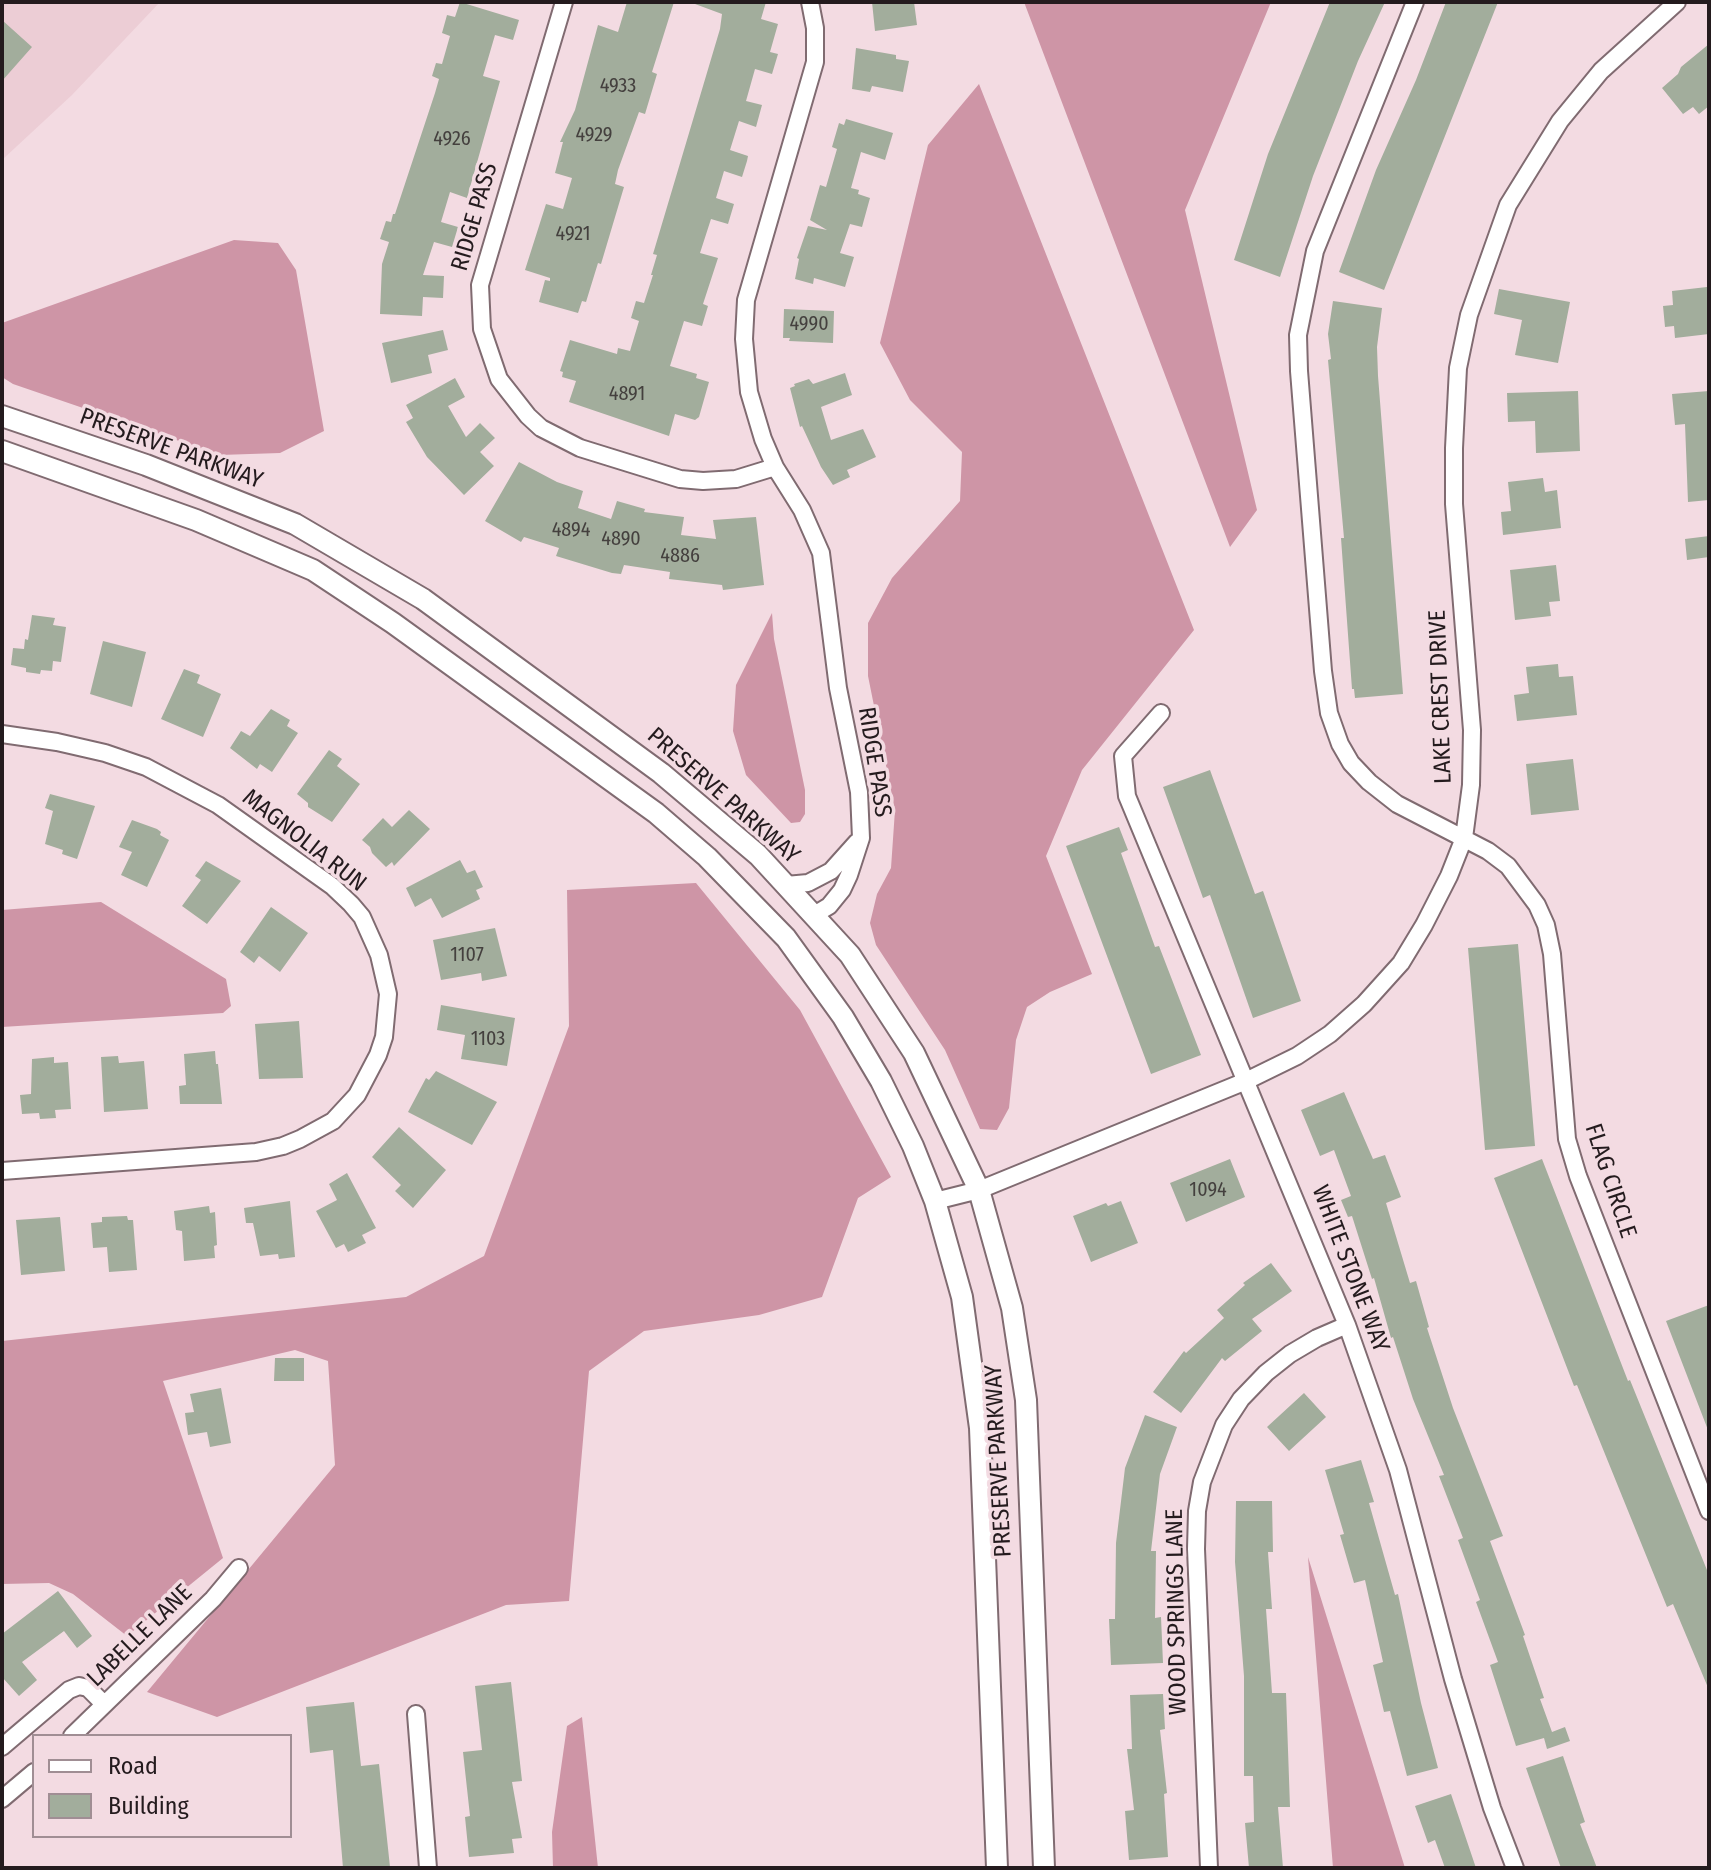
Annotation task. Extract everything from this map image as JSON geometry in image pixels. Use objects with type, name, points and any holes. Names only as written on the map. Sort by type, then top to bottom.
[{"type":"street","name":"RIDGE PASS","points":[[564,2],[480,285],[482,329],[499,379],[541,428],[580,448],[680,479],[736,479],[775,467]]},
{"type":"street","name":"RIDGE PASS","points":[[810,2],[815,28],[815,62],[750,285],[745,314],[745,366],[763,439],[775,467],[802,510],[821,553],[838,688],[859,792],[861,838],[842,890],[829,906],[814,915]]},
{"type":"street","name":"FLAG CIRCLE","points":[[1415,2],[1315,251],[1298,335],[1323,671],[1329,713],[1346,754],[1369,782],[1397,804],[1488,851],[1508,866],[1537,905],[1546,925],[1552,954],[1567,1139],[1578,1176],[1709,1511]]},
{"type":"street","name":"LAKE CREST DRIVE","points":[[935,1201],[979,1190],[1246,1081],[1297,1056],[1330,1034],[1364,1004],[1401,963],[1449,876],[1464,838],[1471,785],[1472,730],[1454,504],[1458,368],[1469,315],[1508,205],[1544,144],[1601,71],[1677,2]]},
{"type":"street","name":"PRESERVE PARKWAY","points":[[2,416],[146,465],[295,524],[423,599],[661,773],[758,855],[850,955],[914,1053],[979,1190],[1012,1308],[1026,1400],[1044,1868]]},
{"type":"street","name":"PRESERVE PARKWAY","points":[[2,451],[196,520],[313,570],[393,623],[656,813],[707,857],[786,938],[843,1017],[881,1081],[913,1146],[935,1201],[962,1297],[980,1428],[997,1868]]},
{"type":"street","name":"WHITE STONE WAY","points":[[1161,713],[1123,756],[1127,796],[1347,1325],[1398,1470],[1473,1747],[1515,1868]]},
{"type":"street","name":"MAGNOLIA RUN","points":[[2,734],[105,753],[146,767],[218,805],[332,886],[351,904],[362,917],[379,955],[388,994],[384,1037],[357,1095],[333,1121],[300,1139],[256,1152],[2,1171]]},
{"type":"street","name":"RIDGE PASS","points":[[786,885],[808,883],[831,871],[861,838]]},
{"type":"street","name":"WOOD SPRINGS LANE","points":[[1209,1868],[1196,1549],[1202,1482],[1224,1425],[1241,1399],[1290,1354],[1347,1325]]},
{"type":"street","name":"LABELLE LANE","points":[[74,1734],[213,1599],[239,1568]]},
{"type":"street","points":[[2,1747],[69,1690],[79,1686],[88,1688],[104,1704]]},
{"type":"street","points":[[416,1714],[428,1868]]},
{"type":"street","points":[[2,1799],[32,1774]]},
{"type":"shaded area","points":[[2,2],[160,2],[72,95],[2,160]]},
{"type":"shaded area","points":[[1024,2],[1271,2],[1185,210],[1257,510],[1230,547]]},
{"type":"shaded area","points":[[979,84],[1194,630],[1082,770],[1046,856],[1092,974],[1050,992],[1027,1007],[1016,1040],[1009,1108],[997,1130],[980,1129],[945,1050],[876,945],[870,923],[877,894],[891,868],[895,810],[868,676],[868,623],[892,578],[960,501],[962,452],[910,400],[880,343],[928,145]]},
{"type":"shaded area","points":[[234,240],[278,243],[296,270],[324,431],[280,453],[220,455],[13,384],[2,377],[2,323]]},
{"type":"shaded area","points":[[772,613],[774,639],[805,790],[805,814],[800,822],[791,823],[746,775],[733,731],[736,685]]},
{"type":"shaded area","points":[[696,883],[800,1010],[891,1177],[858,1198],[822,1297],[759,1315],[644,1331],[589,1371],[569,1601],[506,1605],[217,1717],[147,1692],[335,1465],[328,1361],[295,1350],[163,1381],[223,1558],[127,1636],[73,1594],[49,1583],[2,1584],[2,1341],[406,1297],[484,1256],[569,1026],[567,890]]},
{"type":"shaded area","points":[[101,902],[226,979],[231,1006],[223,1013],[2,1027],[2,910]]},
{"type":"shaded area","points":[[1308,1557],[1405,1868],[1333,1868]]},
{"type":"shaded area","points":[[582,1717],[598,1868],[553,1868],[552,1832],[567,1726]]},
{"type":"building","points":[[460,2],[519,20],[513,40],[495,35],[483,76],[500,81],[467,198],[450,192],[441,222],[458,227],[452,247],[434,242],[423,275],[444,276],[443,298],[423,297],[422,316],[380,314],[382,264],[389,242],[380,239],[386,221],[391,222],[395,214],[435,93],[439,79],[432,76],[436,63],[442,64],[450,36],[442,33],[447,15],[455,17]]},
{"type":"building","points":[[627,2],[674,2],[652,72],[657,74],[645,114],[639,112],[618,170],[615,184],[624,187],[601,264],[598,263],[586,302],[582,301],[578,313],[539,302],[545,280],[550,281],[550,278],[525,270],[546,204],[563,209],[572,178],[555,173],[563,142],[560,142],[575,110],[598,25],[618,32]]},
{"type":"building","points":[[695,2],[766,2],[761,19],[778,24],[770,52],[778,54],[772,74],[755,69],[746,101],[762,105],[756,127],[739,121],[730,150],[748,156],[747,161],[742,177],[724,171],[716,198],[734,204],[728,224],[711,219],[700,253],[718,258],[703,304],[708,306],[702,326],[684,321],[670,366],[697,374],[696,378],[709,382],[699,417],[695,420],[675,414],[669,436],[569,402],[576,381],[562,377],[563,372],[560,371],[570,340],[617,354],[618,348],[630,351],[639,321],[631,318],[636,301],[644,303],[653,275],[657,255],[653,254],[720,29],[722,14]]},
{"type":"building","points":[[872,2],[914,2],[917,25],[875,31]]},
{"type":"building","points":[[1330,2],[1385,2],[1313,176],[1280,277],[1234,260],[1268,154]]},
{"type":"building","points":[[1446,2],[1498,2],[1384,290],[1339,272],[1376,170]]},
{"type":"building","points":[[2,20],[32,47],[2,81]]},
{"type":"building","points":[[1709,44],[1709,106],[1699,114],[1693,107],[1683,114],[1662,88]]},
{"type":"building","points":[[856,48],[896,55],[896,59],[909,61],[903,92],[872,86],[870,92],[852,89]]},
{"type":"building","points":[[846,119],[893,133],[885,160],[861,152],[851,188],[870,198],[862,227],[850,224],[840,253],[854,257],[845,287],[814,278],[813,284],[795,279],[797,258],[808,226],[827,230],[810,220],[820,185],[826,187],[837,149],[832,147],[839,123],[844,125]]},
{"type":"building","points":[[1707,287],[1709,334],[1675,338],[1674,326],[1665,327],[1663,306],[1673,305],[1672,291]]},
{"type":"building","points":[[1499,289],[1570,302],[1558,363],[1515,355],[1522,320],[1494,314]]},
{"type":"building","points":[[1333,301],[1382,308],[1377,347],[1378,376],[1403,694],[1355,698],[1352,689],[1341,538],[1344,538],[1328,360],[1331,359],[1328,334]]},
{"type":"building","points":[[784,309],[834,311],[833,343],[783,338]]},
{"type":"building","points":[[443,330],[448,350],[428,355],[432,373],[391,383],[382,343]]},
{"type":"building","points":[[845,373],[852,395],[821,407],[831,440],[863,429],[876,457],[847,470],[850,477],[833,485],[800,427],[790,388],[809,379],[813,384]]},
{"type":"building","points":[[455,378],[465,397],[448,406],[466,437],[480,423],[495,438],[480,452],[494,466],[464,495],[427,457],[406,422],[413,418],[406,405]]},
{"type":"building","points":[[1578,391],[1580,451],[1536,453],[1535,421],[1508,422],[1507,393]]},
{"type":"building","points":[[1709,391],[1709,500],[1688,502],[1685,424],[1675,425],[1672,394]]},
{"type":"building","points":[[519,462],[557,482],[583,491],[578,508],[611,519],[617,501],[645,509],[644,512],[684,517],[681,535],[716,539],[713,520],[756,517],[764,585],[723,590],[722,585],[669,579],[670,572],[624,565],[621,574],[612,573],[556,556],[559,548],[524,537],[521,542],[485,521]]},
{"type":"building","points":[[1543,478],[1545,492],[1557,490],[1561,528],[1503,535],[1501,512],[1511,511],[1508,482]]},
{"type":"building","points":[[1709,536],[1709,557],[1687,560],[1685,539]]},
{"type":"building","points":[[1556,565],[1560,601],[1549,602],[1551,616],[1515,620],[1510,570]]},
{"type":"building","points":[[32,615],[55,618],[53,625],[66,627],[61,662],[53,661],[52,671],[41,670],[40,674],[11,665],[13,648],[24,649],[25,639],[28,640]]},
{"type":"building","points":[[103,641],[146,652],[132,707],[90,694]]},
{"type":"building","points":[[1558,664],[1559,677],[1573,676],[1577,715],[1517,721],[1514,695],[1529,693],[1526,667]]},
{"type":"building","points":[[184,669],[200,675],[197,683],[221,694],[203,737],[161,719]]},
{"type":"building","points":[[271,709],[290,720],[287,726],[298,733],[272,772],[260,764],[257,769],[230,748],[241,731],[250,736]]},
{"type":"building","points":[[329,750],[342,759],[337,766],[360,784],[332,822],[308,807],[308,803],[297,794]]},
{"type":"building","points":[[1573,759],[1579,810],[1531,815],[1526,764]]},
{"type":"building","points":[[1210,770],[1255,894],[1263,891],[1301,1001],[1253,1018],[1210,895],[1203,898],[1163,787]]},
{"type":"building","points":[[50,794],[95,806],[77,859],[45,844],[53,811],[45,808]]},
{"type":"building","points":[[409,810],[430,829],[394,866],[392,862],[386,867],[362,840],[383,818],[392,827]]},
{"type":"building","points":[[132,820],[157,829],[169,840],[147,887],[121,875],[132,852],[119,847]]},
{"type":"building","points":[[1119,827],[1128,850],[1121,853],[1155,947],[1159,946],[1201,1055],[1151,1074],[1066,846]]},
{"type":"building","points":[[460,860],[467,873],[475,870],[483,887],[476,890],[480,899],[442,918],[431,898],[415,907],[406,888]]},
{"type":"building","points":[[206,861],[241,881],[207,924],[182,906],[201,880],[195,876]]},
{"type":"building","points":[[271,907],[308,933],[280,972],[259,956],[254,963],[240,952]]},
{"type":"building","points":[[495,928],[507,976],[482,981],[481,973],[441,980],[433,940]]},
{"type":"building","points":[[1518,944],[1535,1146],[1485,1150],[1468,948]]},
{"type":"building","points":[[441,1005],[515,1018],[507,1066],[461,1059],[465,1035],[437,1030]]},
{"type":"building","points":[[299,1021],[303,1078],[259,1079],[255,1024]]},
{"type":"building","points":[[215,1051],[222,1104],[180,1104],[179,1086],[186,1085],[184,1054]]},
{"type":"building","points":[[118,1056],[119,1063],[144,1061],[148,1109],[104,1112],[101,1057]]},
{"type":"building","points":[[54,1057],[54,1063],[68,1062],[71,1109],[55,1110],[56,1118],[40,1119],[39,1113],[22,1114],[20,1095],[31,1094],[32,1059]]},
{"type":"building","points":[[436,1071],[497,1102],[472,1145],[408,1112],[426,1078],[429,1080]]},
{"type":"building","points":[[1344,1092],[1373,1159],[1385,1155],[1401,1197],[1386,1203],[1410,1283],[1416,1281],[1427,1328],[1453,1408],[1503,1536],[1490,1541],[1525,1635],[1544,1698],[1540,1699],[1552,1732],[1565,1727],[1570,1741],[1547,1749],[1544,1738],[1516,1746],[1490,1665],[1498,1662],[1458,1540],[1463,1538],[1439,1476],[1444,1475],[1391,1338],[1352,1216],[1348,1217],[1341,1200],[1351,1196],[1334,1150],[1320,1156],[1301,1110]]},
{"type":"building","points":[[399,1127],[446,1170],[413,1208],[395,1191],[401,1185],[372,1157]]},
{"type":"building","points":[[1230,1159],[1245,1197],[1186,1222],[1170,1183]]},
{"type":"building","points":[[1542,1159],[1628,1381],[1709,1575],[1709,1690],[1673,1604],[1667,1607],[1577,1385],[1574,1386],[1494,1178]]},
{"type":"building","points":[[347,1173],[376,1228],[362,1235],[366,1243],[348,1252],[344,1244],[336,1248],[316,1211],[337,1200],[329,1184]]},
{"type":"building","points":[[290,1201],[295,1257],[279,1259],[278,1254],[260,1256],[253,1223],[246,1223],[244,1208]]},
{"type":"building","points":[[1121,1201],[1138,1243],[1091,1262],[1073,1216],[1106,1203],[1108,1206]]},
{"type":"building","points":[[209,1206],[210,1213],[215,1212],[215,1258],[184,1261],[182,1231],[176,1230],[174,1211]]},
{"type":"building","points":[[127,1216],[128,1220],[133,1220],[137,1270],[109,1272],[107,1247],[93,1248],[91,1223],[102,1222],[102,1217]]},
{"type":"building","points":[[60,1217],[65,1271],[21,1275],[16,1220]]},
{"type":"building","points":[[1271,1263],[1292,1291],[1252,1319],[1262,1331],[1225,1361],[1222,1358],[1181,1413],[1153,1392],[1184,1351],[1186,1353],[1224,1318],[1217,1310],[1245,1285],[1243,1283]]},
{"type":"building","points":[[1709,1305],[1709,1430],[1708,1430],[1666,1321]]},
{"type":"building","points":[[275,1358],[304,1358],[304,1381],[274,1381]]},
{"type":"building","points":[[221,1388],[231,1443],[210,1447],[207,1432],[188,1435],[185,1413],[194,1412],[190,1394]]},
{"type":"building","points":[[1304,1393],[1326,1417],[1289,1451],[1267,1427]]},
{"type":"building","points":[[1145,1415],[1177,1427],[1160,1474],[1151,1551],[1156,1551],[1155,1618],[1161,1617],[1163,1663],[1111,1665],[1109,1619],[1115,1619],[1116,1543],[1125,1468]]},
{"type":"building","points":[[1361,1460],[1374,1502],[1369,1503],[1395,1595],[1398,1594],[1438,1768],[1407,1776],[1390,1711],[1384,1712],[1373,1665],[1383,1662],[1365,1580],[1354,1583],[1340,1535],[1344,1534],[1325,1470]]},
{"type":"building","points":[[1236,1501],[1272,1501],[1273,1552],[1268,1552],[1272,1609],[1266,1609],[1272,1693],[1286,1693],[1290,1807],[1278,1807],[1283,1868],[1249,1868],[1245,1823],[1254,1822],[1253,1776],[1244,1776],[1244,1676],[1235,1562]]},
{"type":"building","points":[[58,1591],[92,1636],[77,1648],[64,1631],[22,1662],[37,1680],[19,1696],[2,1677],[2,1634]]},
{"type":"building","points":[[511,1682],[522,1781],[512,1782],[522,1838],[512,1839],[514,1853],[469,1857],[465,1817],[470,1816],[463,1752],[482,1750],[475,1686]]},
{"type":"building","points":[[1163,1694],[1165,1729],[1160,1730],[1167,1793],[1164,1794],[1168,1857],[1129,1860],[1125,1811],[1134,1810],[1127,1749],[1132,1749],[1130,1695]]},
{"type":"building","points":[[354,1702],[361,1766],[379,1764],[390,1867],[343,1868],[333,1750],[310,1753],[306,1707]]},
{"type":"building","points":[[1563,1756],[1585,1822],[1580,1824],[1597,1868],[1561,1868],[1526,1768]]},
{"type":"building","points":[[1451,1794],[1476,1868],[1445,1868],[1435,1840],[1428,1843],[1415,1806]]}]
